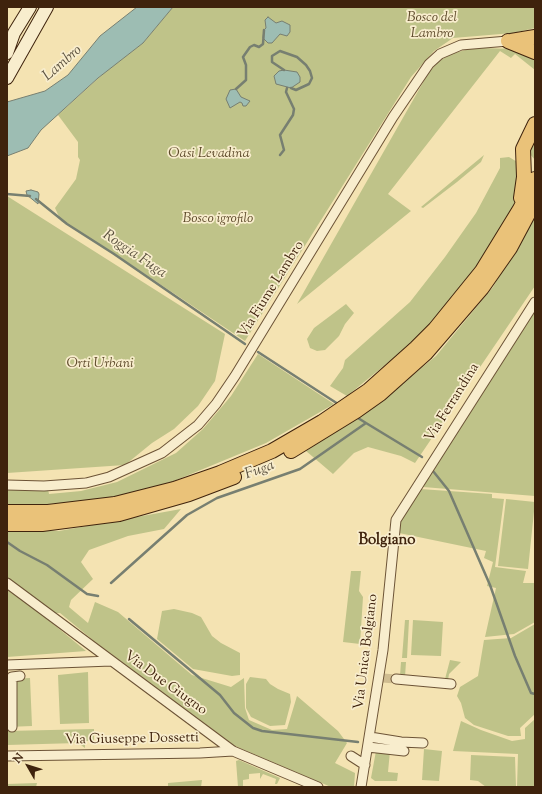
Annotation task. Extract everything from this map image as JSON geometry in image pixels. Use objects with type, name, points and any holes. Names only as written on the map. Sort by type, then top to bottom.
[{"type":"main road","points":[[508,41],[535,37]]},
{"type":"main road","points":[[508,41],[535,52]]},
{"type":"main road","points":[[520,209],[524,177],[524,144],[535,124]]},
{"type":"main road","points":[[523,155],[535,167]]},
{"type":"main road","points":[[7,512],[48,512],[115,504],[174,489],[220,473],[259,456],[322,422],[374,386],[435,329],[482,271],[520,209],[535,179]]},
{"type":"main road","points":[[7,524],[42,524],[119,514],[173,499],[213,486],[256,468],[284,455],[332,428],[380,394],[443,335],[482,288],[501,262],[535,201]]},
{"type":"street","points":[[7,53],[14,33],[30,7]]},
{"type":"street","points":[[7,78],[47,7]]},
{"type":"street","name":"Via Fiume Lambro","points":[[7,485],[44,486],[86,483],[109,477],[162,453],[198,425],[216,404],[235,376],[403,101],[429,64],[440,54],[461,45],[508,41]]},
{"type":"street","name":"Via Ferrandina","points":[[396,520],[535,302]]},
{"type":"street","name":"Via Unica Bolgiano","points":[[361,787],[381,678],[396,520]]},
{"type":"street","name":"Via Due Giugno","points":[[7,583],[233,751],[318,787]]},
{"type":"street","points":[[7,666],[111,661]]},
{"type":"street","points":[[12,727],[13,677]]},
{"type":"street","points":[[396,679],[451,684]]},
{"type":"street","points":[[370,737],[401,742],[424,743]]},
{"type":"street","points":[[368,747],[404,751]]},
{"type":"street","name":"Via Giuseppe Dossetti","points":[[7,756],[200,753],[233,751]]},
{"type":"street","points":[[351,756],[365,765]]},
{"type":"green space","name":"Oasi Levadina","points":[[173,7],[535,7],[535,28],[513,33],[453,38],[434,51],[411,77],[245,341],[106,248],[61,221],[55,208],[76,179],[80,160],[78,157],[78,142],[58,115],[104,73],[143,43]]},
{"type":"green space","points":[[469,49],[516,49],[535,57],[535,70],[515,54],[511,58],[500,51],[388,194],[411,211],[297,304],[429,72],[439,61],[451,54]]},
{"type":"green space","points":[[535,135],[535,160],[530,154],[530,147]]},
{"type":"green space","points":[[484,155],[481,162],[457,182],[423,208],[421,207]]},
{"type":"green space","points":[[509,157],[519,163],[517,200],[473,273],[429,329],[347,396],[330,386],[343,368],[345,360],[410,302],[445,257],[476,213],[500,168],[500,158]]},
{"type":"green space","name":"Orti Urbani","points":[[7,196],[225,334],[215,381],[198,406],[174,429],[152,443],[125,465],[7,473]]},
{"type":"green space","points":[[535,214],[535,286],[415,463],[401,456],[368,447],[354,453],[333,474],[306,451],[378,403],[436,356],[493,287]]},
{"type":"green space","points":[[346,304],[354,313],[345,324],[339,336],[325,350],[317,351],[310,348],[307,339],[314,328]]},
{"type":"green space","points":[[535,309],[535,496],[423,487]]},
{"type":"green space","points":[[258,354],[334,404],[266,443],[174,481],[126,495],[84,502],[7,504],[7,490],[48,489],[49,494],[81,491],[117,482],[176,453],[203,429],[231,396]]},
{"type":"green space","points":[[420,489],[492,494],[492,498],[504,499],[495,567],[526,571],[523,583],[535,583],[535,622],[514,634],[485,637],[496,588],[487,586],[493,562],[484,558],[486,551],[399,533],[399,520]]},
{"type":"green space","points":[[506,499],[535,502],[528,569],[498,566]]},
{"type":"green space","points":[[181,509],[164,529],[128,536],[89,550],[81,562],[93,579],[71,600],[69,607],[88,623],[95,602],[118,612],[192,675],[231,687],[244,678],[245,708],[249,720],[272,730],[287,729],[297,696],[338,731],[347,743],[335,763],[355,773],[354,787],[331,787],[235,746],[94,641],[60,613],[41,614],[86,651],[7,657],[7,529],[59,531]]},
{"type":"green space","points":[[351,571],[361,571],[359,591],[363,597],[360,644],[343,642]]},
{"type":"green space","points":[[174,609],[192,613],[201,617],[212,636],[221,643],[240,653],[240,675],[232,676],[193,669],[157,639],[162,611]]},
{"type":"green space","points":[[405,620],[409,620],[407,658],[402,658]]},
{"type":"green space","points":[[413,620],[443,622],[441,656],[411,655]]},
{"type":"green space","points":[[535,624],[535,714],[520,728],[521,736],[508,736],[474,725],[465,718],[461,703],[457,696],[460,687],[478,676],[484,640],[511,638]]},
{"type":"green space","points":[[450,660],[461,662],[449,674],[448,680],[445,679]]},
{"type":"green space","points":[[401,662],[406,662],[405,677],[400,676]]},
{"type":"green space","points":[[88,672],[89,723],[60,724],[58,675]]},
{"type":"green space","points":[[250,677],[266,679],[270,684],[278,689],[290,694],[291,702],[285,725],[270,726],[251,717],[246,708],[246,684]]},
{"type":"green space","points":[[30,678],[32,726],[7,727],[7,679]]},
{"type":"green space","points":[[535,719],[535,787],[517,787],[518,754],[453,751],[461,721],[512,741],[525,739],[525,728]]},
{"type":"green space","points":[[94,729],[94,741],[85,741],[85,748],[78,743],[7,745],[7,731]]},
{"type":"green space","points":[[424,749],[442,751],[439,781],[422,780]]},
{"type":"green space","points":[[376,751],[390,751],[388,772],[398,773],[397,781],[375,781],[371,778]]},
{"type":"green space","points":[[471,755],[515,757],[516,787],[486,787],[478,781],[470,780]]},
{"type":"green space","points":[[239,760],[280,778],[277,784],[275,784],[276,779],[263,774],[260,779],[260,773],[249,774],[249,779],[243,780],[243,787],[238,787],[236,761]]},
{"type":"green space","points":[[202,780],[201,787],[168,787],[168,783]]},
{"type":"green space","points":[[37,783],[36,787],[7,787],[7,784]]},
{"type":"water","points":[[137,7],[173,7],[143,43],[98,78],[41,130],[28,148],[7,156],[7,102],[45,91],[68,75],[100,36]]},
{"type":"water","points":[[268,17],[276,23],[282,21],[290,25],[290,32],[287,36],[280,34],[272,43],[268,43],[263,38],[264,30],[266,28],[265,20]]},
{"type":"water","points":[[284,70],[297,72],[300,77],[300,82],[291,88],[276,84],[274,76],[279,71]]},
{"type":"water","points":[[236,89],[241,97],[250,101],[246,106],[243,106],[240,102],[230,108],[226,99],[230,90]]},
{"type":"water","points":[[31,190],[38,192],[39,194],[38,204],[27,195],[26,191]]},
{"type":"waterway","points":[[236,89],[246,80],[246,65],[243,57],[250,47],[254,45],[259,47],[263,44],[264,30]]},
{"type":"waterway","points":[[284,70],[272,62],[272,56],[280,51],[297,57],[310,71],[312,78],[309,84],[296,90],[291,88]]},
{"type":"waterway","points":[[280,155],[284,150],[280,135],[293,115],[294,109],[286,92],[287,88]]},
{"type":"waterway","name":"Roggia Fuga","points":[[7,194],[30,196]]},
{"type":"waterway","name":"Roggia Fuga","points":[[36,199],[67,224],[114,254],[245,344]]},
{"type":"waterway","points":[[258,352],[338,404]]},
{"type":"waterway","points":[[358,418],[366,423]]},
{"type":"waterway","name":"Fuga","points":[[111,583],[187,515],[217,498],[300,469],[366,423],[422,457]]},
{"type":"waterway","name":"Fuga","points":[[433,471],[449,491],[490,585],[515,656],[531,693],[535,694]]},
{"type":"waterway","name":"Fuga","points":[[7,542],[20,551],[47,565],[87,594],[98,596]]},
{"type":"waterway","points":[[129,619],[220,695],[234,713],[253,728],[262,731],[358,742]]},
{"type":"tunnel","points":[[383,678],[396,679]]},
{"type":"district","name":"Bolgiano","points":[[387,541]]},
{"type":"park label","name":"Bosco del Lambro","points":[[432,28]]},
{"type":"park label","name":"Bosco igrofilo","points":[[218,220]]},
{"type":"water label","name":"Lambro","points":[[63,64]]}]
